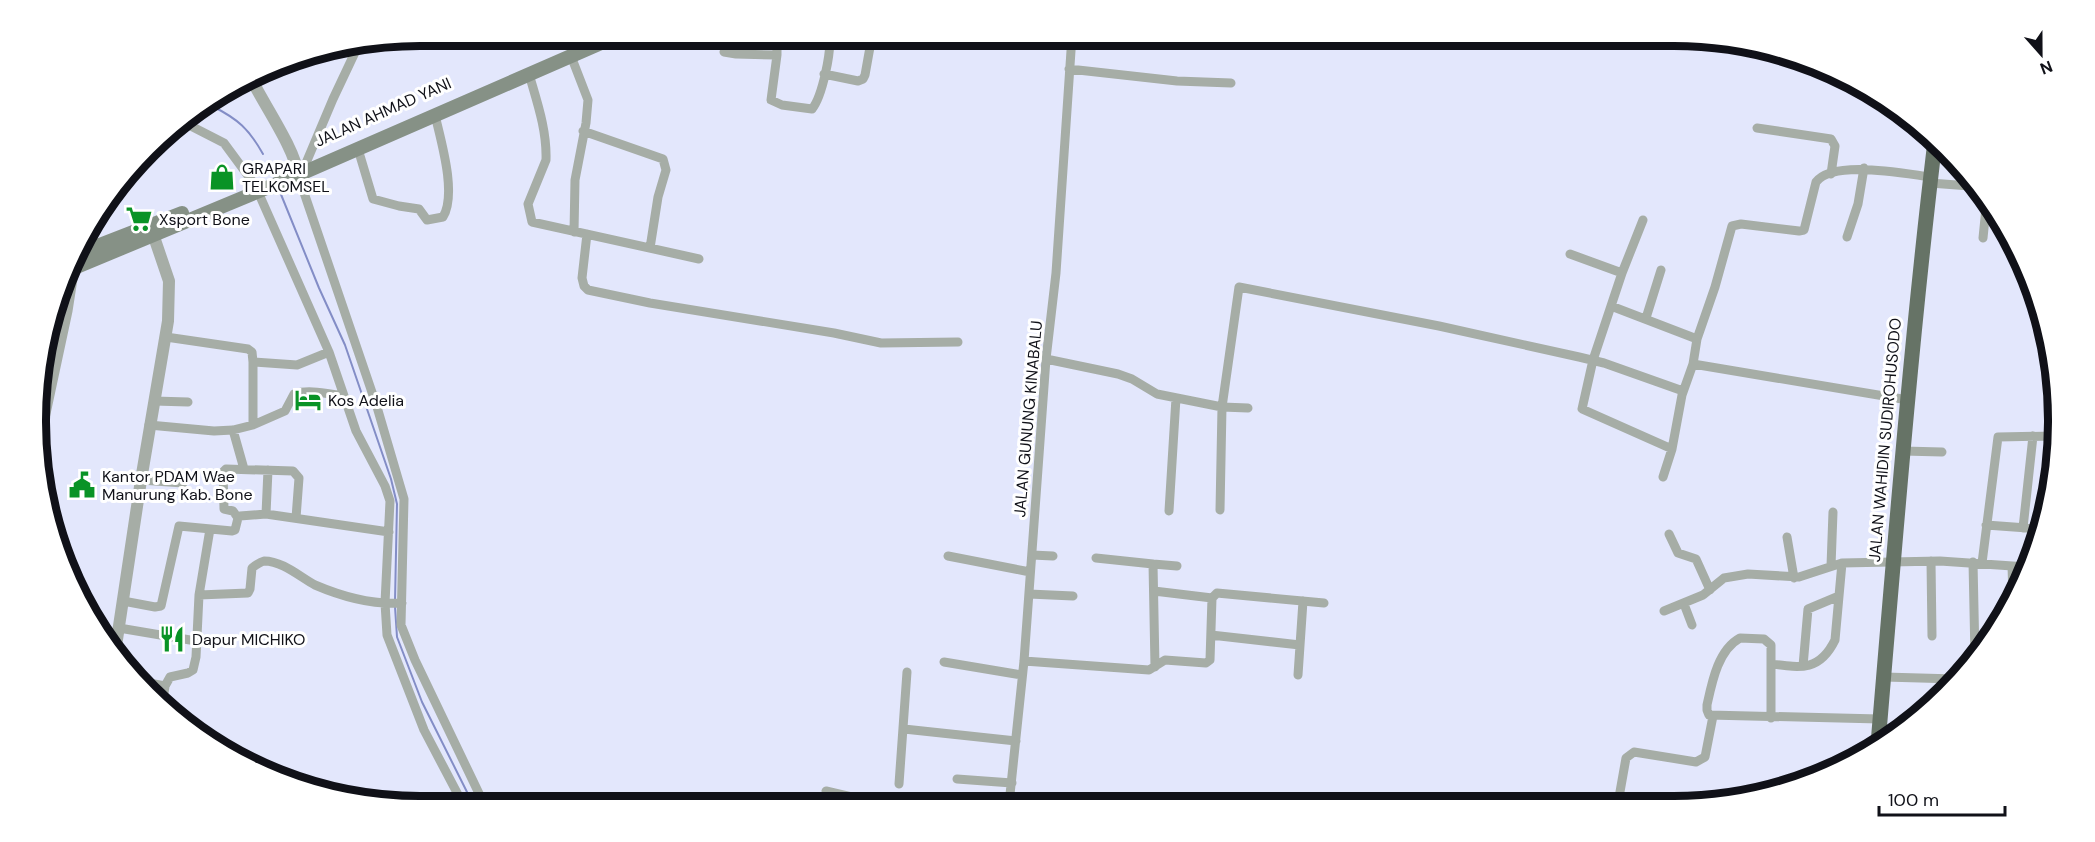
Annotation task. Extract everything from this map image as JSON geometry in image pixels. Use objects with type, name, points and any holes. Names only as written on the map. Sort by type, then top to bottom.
[{"type":"highway","name":"JALAN WAHIDIN SUDIROHUSODO","points":[[1879,731],[1892,562],[1934,151]]},
{"type":"main road","name":"JALAN AHMAD YANI","points":[[88,250],[294,172],[571,46]]},
{"type":"main road","points":[[294,172],[358,149],[594,46]]},
{"type":"main road","points":[[81,265],[260,186]]},
{"type":"street","points":[[736,54],[737,46]]},
{"type":"street","points":[[777,46],[770,95],[773,102],[812,109],[817,102],[830,46]]},
{"type":"street","points":[[824,74],[858,81],[863,79],[870,46]]},
{"type":"street","name":"JALAN GUNUNG KINABALU","points":[[1011,796],[1056,273],[1071,46]]},
{"type":"street","points":[[724,52],[777,55]]},
{"type":"street","points":[[294,172],[355,53]]},
{"type":"street","points":[[571,56],[588,100],[575,180],[574,232]]},
{"type":"street","points":[[1070,69],[1177,81],[1230,83]]},
{"type":"street","points":[[529,74],[543,123],[546,156],[528,204],[533,223],[699,259]]},
{"type":"street","points":[[255,85],[294,172],[376,407],[404,500],[394,603],[387,635],[392,653],[424,730],[459,796]]},
{"type":"street","points":[[249,88],[260,95]]},
{"type":"street","points":[[358,149],[373,199],[419,209],[427,220],[443,217],[447,211],[446,157],[435,116]]},
{"type":"street","points":[[191,126],[224,143],[260,186],[329,352],[356,431],[385,486],[390,501],[389,532],[394,603],[401,625],[415,660],[480,796]]},
{"type":"street","points":[[1757,128],[1831,140],[1835,146],[1831,174]]},
{"type":"street","points":[[583,131],[666,162],[650,248]]},
{"type":"street","points":[[1847,237],[1858,204],[1864,168]]},
{"type":"street","points":[[1663,477],[1672,449],[1683,391],[1693,364],[1697,339],[1732,226],[1741,224],[1804,230],[1819,178],[1852,169],[1864,168],[1965,185]]},
{"type":"street","points":[[1983,238],[1985,214]]},
{"type":"street","points":[[1643,220],[1622,273],[1593,360],[1583,411],[1672,449]]},
{"type":"street","points":[[117,639],[141,480],[166,337],[169,281],[153,234]]},
{"type":"street","points":[[587,234],[582,278],[588,291],[881,343],[958,342]]},
{"type":"street","points":[[1570,254],[1622,273]]},
{"type":"street","points":[[1646,318],[1662,270]]},
{"type":"street","points":[[46,412],[72,286]]},
{"type":"street","points":[[1220,510],[1222,407],[1239,287],[1439,326],[1593,360],[1683,391]]},
{"type":"street","points":[[1611,306],[1697,339]]},
{"type":"street","points":[[166,337],[248,349],[252,352],[253,425]]},
{"type":"street","points":[[253,362],[297,365],[329,352]]},
{"type":"street","points":[[1047,359],[1118,374],[1132,379],[1154,393],[1222,407],[1248,408]]},
{"type":"street","points":[[1693,364],[1908,400]]},
{"type":"street","points":[[150,425],[214,431],[233,430],[253,425],[285,411],[294,394],[297,393],[344,396]]},
{"type":"street","points":[[1169,511],[1176,398]]},
{"type":"street","points":[[154,401],[188,402]]},
{"type":"street","points":[[233,430],[244,469]]},
{"type":"street","points":[[2023,528],[2033,436]]},
{"type":"street","points":[[1975,643],[1977,563],[1986,525],[1998,437],[2048,436]]},
{"type":"street","points":[[1903,451],[1942,452]]},
{"type":"street","points":[[238,518],[233,511],[224,509],[223,472],[226,469],[293,471],[299,478],[296,518]]},
{"type":"street","points":[[266,514],[268,470]]},
{"type":"street","points":[[141,480],[183,483]]},
{"type":"street","points":[[1831,566],[1833,512]]},
{"type":"street","points":[[123,601],[161,606],[179,526],[232,531],[235,530],[238,518],[246,514],[266,514],[389,532]]},
{"type":"street","points":[[1986,525],[2033,529]]},
{"type":"street","points":[[164,693],[170,676],[188,673],[195,664],[199,595],[210,529]]},
{"type":"street","points":[[1669,534],[1678,553],[1696,559],[1710,590]]},
{"type":"street","points":[[1787,537],[1794,578]]},
{"type":"street","points":[[1032,555],[1053,556]]},
{"type":"street","points":[[948,556],[1030,572]]},
{"type":"street","points":[[1096,558],[1177,566]]},
{"type":"street","points":[[199,595],[248,592],[252,568],[266,561],[286,567],[314,584],[338,594],[370,603],[394,603]]},
{"type":"street","points":[[1932,561],[1932,636]]},
{"type":"street","points":[[1664,611],[1703,595],[1724,578],[1734,575],[1794,578],[1842,563],[1932,561],[2019,566]]},
{"type":"street","points":[[1772,664],[1811,666],[1818,662],[1834,643],[1842,563]]},
{"type":"street","points":[[1153,564],[1155,666]]},
{"type":"street","points":[[2012,566],[2012,581]]},
{"type":"street","points":[[1154,591],[1212,598],[1220,592],[1324,603]]},
{"type":"street","points":[[1029,594],[1073,596]]},
{"type":"street","points":[[1803,666],[1808,609],[1839,596]]},
{"type":"street","points":[[1024,661],[1149,669],[1165,660],[1207,663],[1210,660],[1212,598]]},
{"type":"street","points":[[1298,675],[1303,601]]},
{"type":"street","points":[[1684,604],[1692,625]]},
{"type":"street","points":[[119,628],[196,641]]},
{"type":"street","points":[[1211,635],[1300,645]]},
{"type":"street","points":[[1771,718],[1771,645],[1768,641],[1740,638],[1733,642],[1723,656],[1712,683],[1707,710],[1709,715],[1771,718],[1879,731]]},
{"type":"street","points":[[945,662],[1022,675]]},
{"type":"street","points":[[899,784],[907,672]]},
{"type":"street","points":[[1884,677],[1946,679]]},
{"type":"street","points":[[154,684],[165,686]]},
{"type":"street","points":[[1619,796],[1626,758],[1629,754],[1634,752],[1696,762],[1705,757],[1713,716]]},
{"type":"street","points":[[904,729],[1016,741]]},
{"type":"street","points":[[957,779],[1012,783]]},
{"type":"street","points":[[826,791],[847,796]]},
{"type":"waterway","points":[[216,108],[242,126],[263,154]]},
{"type":"waterway","points":[[280,192],[345,345],[391,479],[397,504],[395,601]]},
{"type":"waterway","points":[[395,607],[397,637],[422,702],[469,796]]},
{"type":"place","name":"GRAPARI TELKOMSEL","points":[[222,177]]},
{"type":"place","name":"Xsport Bone","points":[[139,219]]},
{"type":"place","name":"Kos Adelia","points":[[308,400]]},
{"type":"place","name":"Kantor PDAM Wae Manurung Kab. Bone","points":[[82,485]]},
{"type":"place","name":"Dapur MICHIKO","points":[[172,639]]}]
